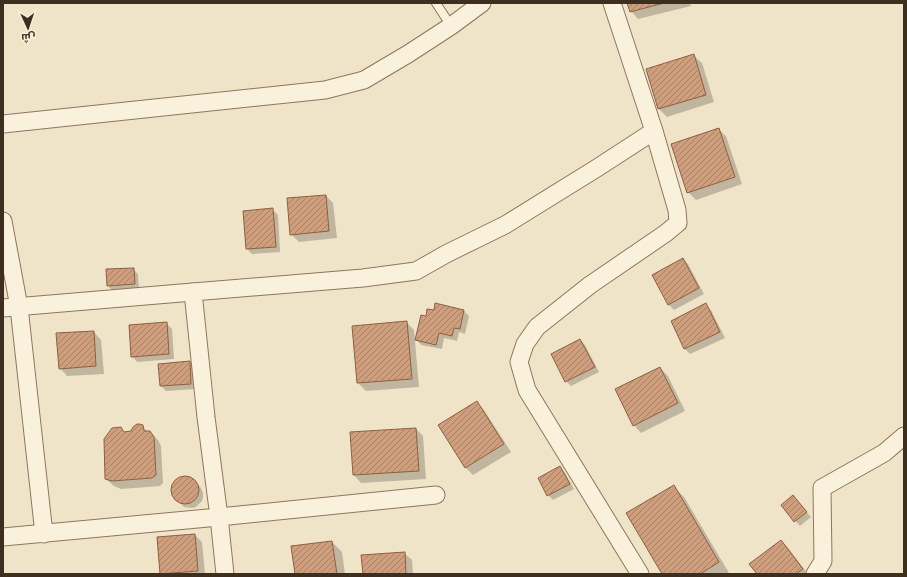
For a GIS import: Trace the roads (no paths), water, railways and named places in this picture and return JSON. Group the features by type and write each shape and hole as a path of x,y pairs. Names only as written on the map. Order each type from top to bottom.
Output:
{"street":[{"path":"3,124 325,90 364,80 451,26 482,3"},
{"path":"612,3 654,131 677,210 678,222 666,233 590,286 537,327 525,344 519,362 527,390 640,574"},
{"path":"11,308 363,278 416,271 446,254 505,225 654,131"},
{"path":"3,220 11,308 44,534"},
{"path":"193,292 206,417 220,517 225,574"},
{"path":"815,574 823,561 822,488 884,453 904,436"},
{"path":"3,537 436,495"}],"lane":[{"path":"436,3 451,26"}]}
